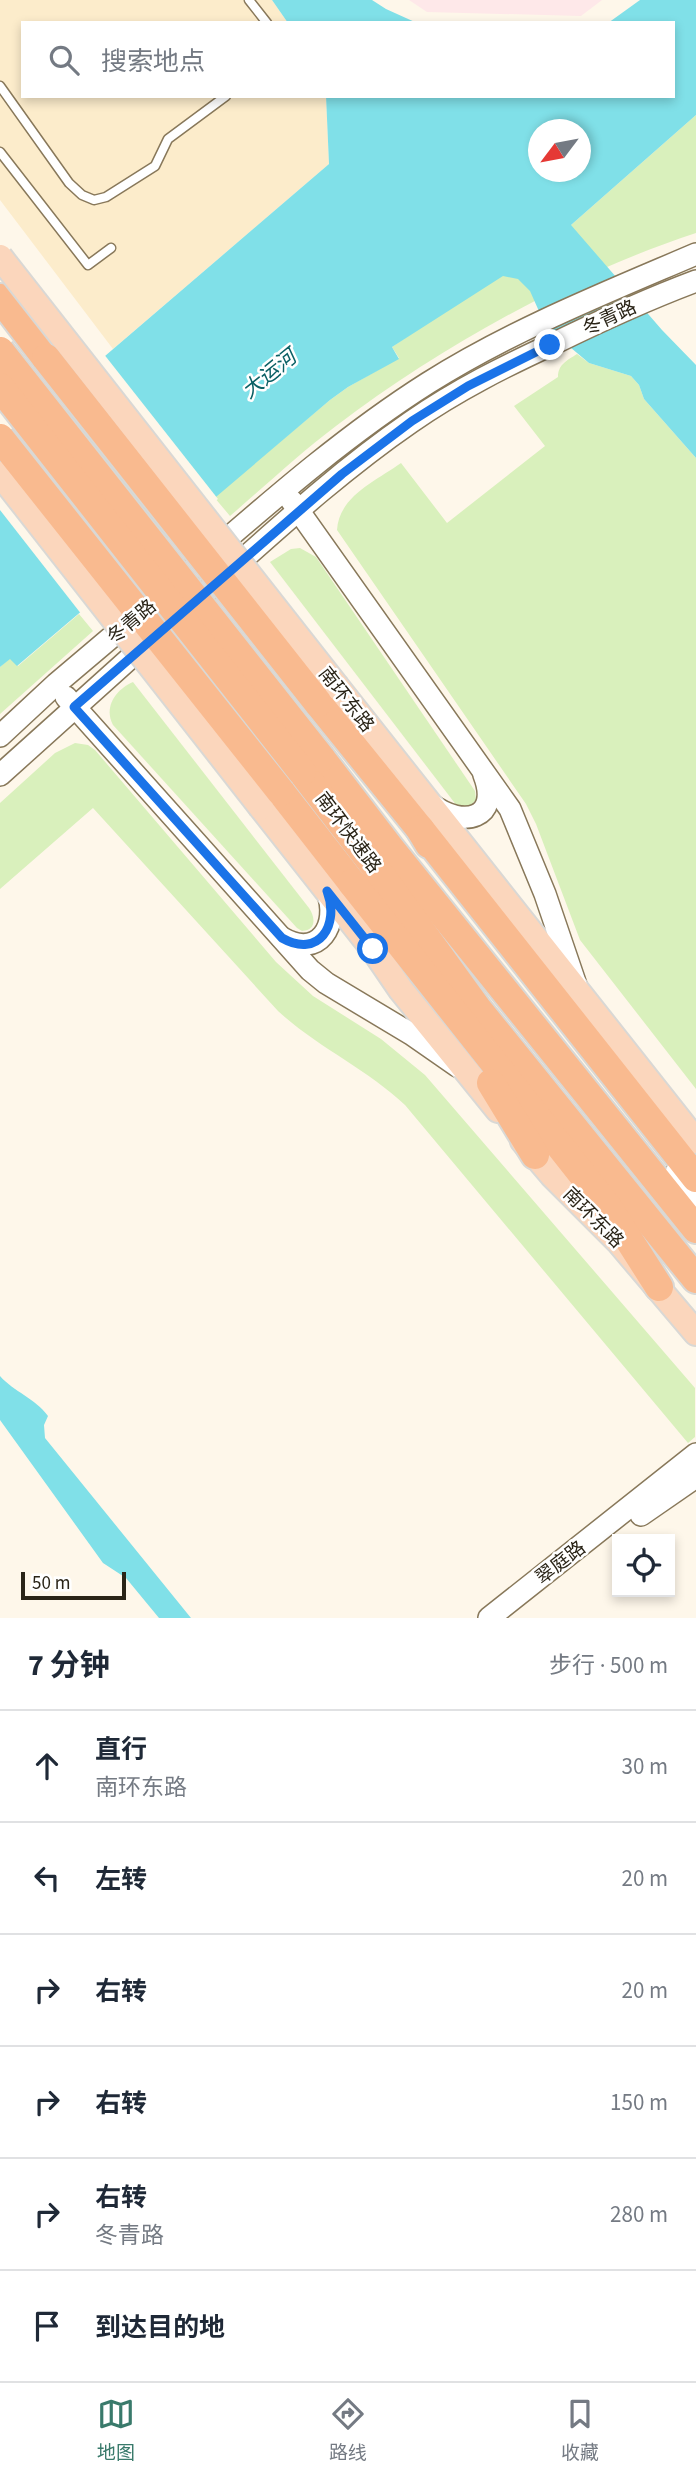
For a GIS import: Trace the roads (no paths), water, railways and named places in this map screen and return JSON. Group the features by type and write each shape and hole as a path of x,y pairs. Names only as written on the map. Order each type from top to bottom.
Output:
{"highway":[{"path":"0,298 328,695 420,829 517,987"},
{"name":"南环快速路","path":"0,351 312,765 375,867 477,1009 696,1279"},
{"name":"南环快速路","path":"0,387 312,765 517,987 603,1097 696,1228"},
{"path":"0,438 340,887 477,1009"},
{"path":"420,829 696,1178"},
{"name":"南环快速路","path":"390,848 696,1228"},
{"path":"421,961 535,1155"},
{"path":"421,961 608,1207 659,1287"},
{"path":"421,961 696,1299"},
{"path":"603,1097 696,1191"}],"main road":[{"name":"冬青路","path":"0,736 56,684 372,421 458,365 537,323 696,254"},
{"name":"南环东路","path":"0,257 328,695 429,802 696,1141"},
{"name":"冬青路","path":"0,775 300,510 412,421 486,376 649,299 696,281"},
{"path":"0,474 271,799"},
{"path":"285,491 510,809 527,848 579,993"},
{"path":"56,684 282,938 326,983 411,1034 467,1073"},
{"path":"429,802 447,815 457,818 480,813 488,802 489,794 480,766"},
{"name":"南环东路","path":"340,887 467,1073 535,1155 618,1241 696,1333"},
{"path":"282,938 296,945 309,944 326,932 340,887"},
{"name":"翠庭路","path":"489,1618 696,1454"},
{"name":"翠庭路","path":"510,1618 651,1507 696,1477"}],"street":[{"path":"667,1163 696,1200"}],"lane":[{"path":"249,0 265,21"},
{"path":"1,88 69,183 82,195 94,200 107,197 155,166 168,139 223,98"},
{"path":"0,152 88,265 111,247"}],"water":[{"path":"272,0 372,0 413,21 287,21"},
{"name":"大运河","path":"640,0 696,0 696,115 571,225 696,365 696,458 644,399 639,385 631,376 589,363 546,327 530,291 518,279 503,276 392,347 399,359 330,400 17,666 10,659 0,667 0,466 83,398 98,362 329,164 326,98 675,98 675,21 611,21"},
{"path":"0,1376 37,1404 48,1416 44,1425 45,1438 191,1618 159,1618 126,1578 103,1563 0,1420"}]}
